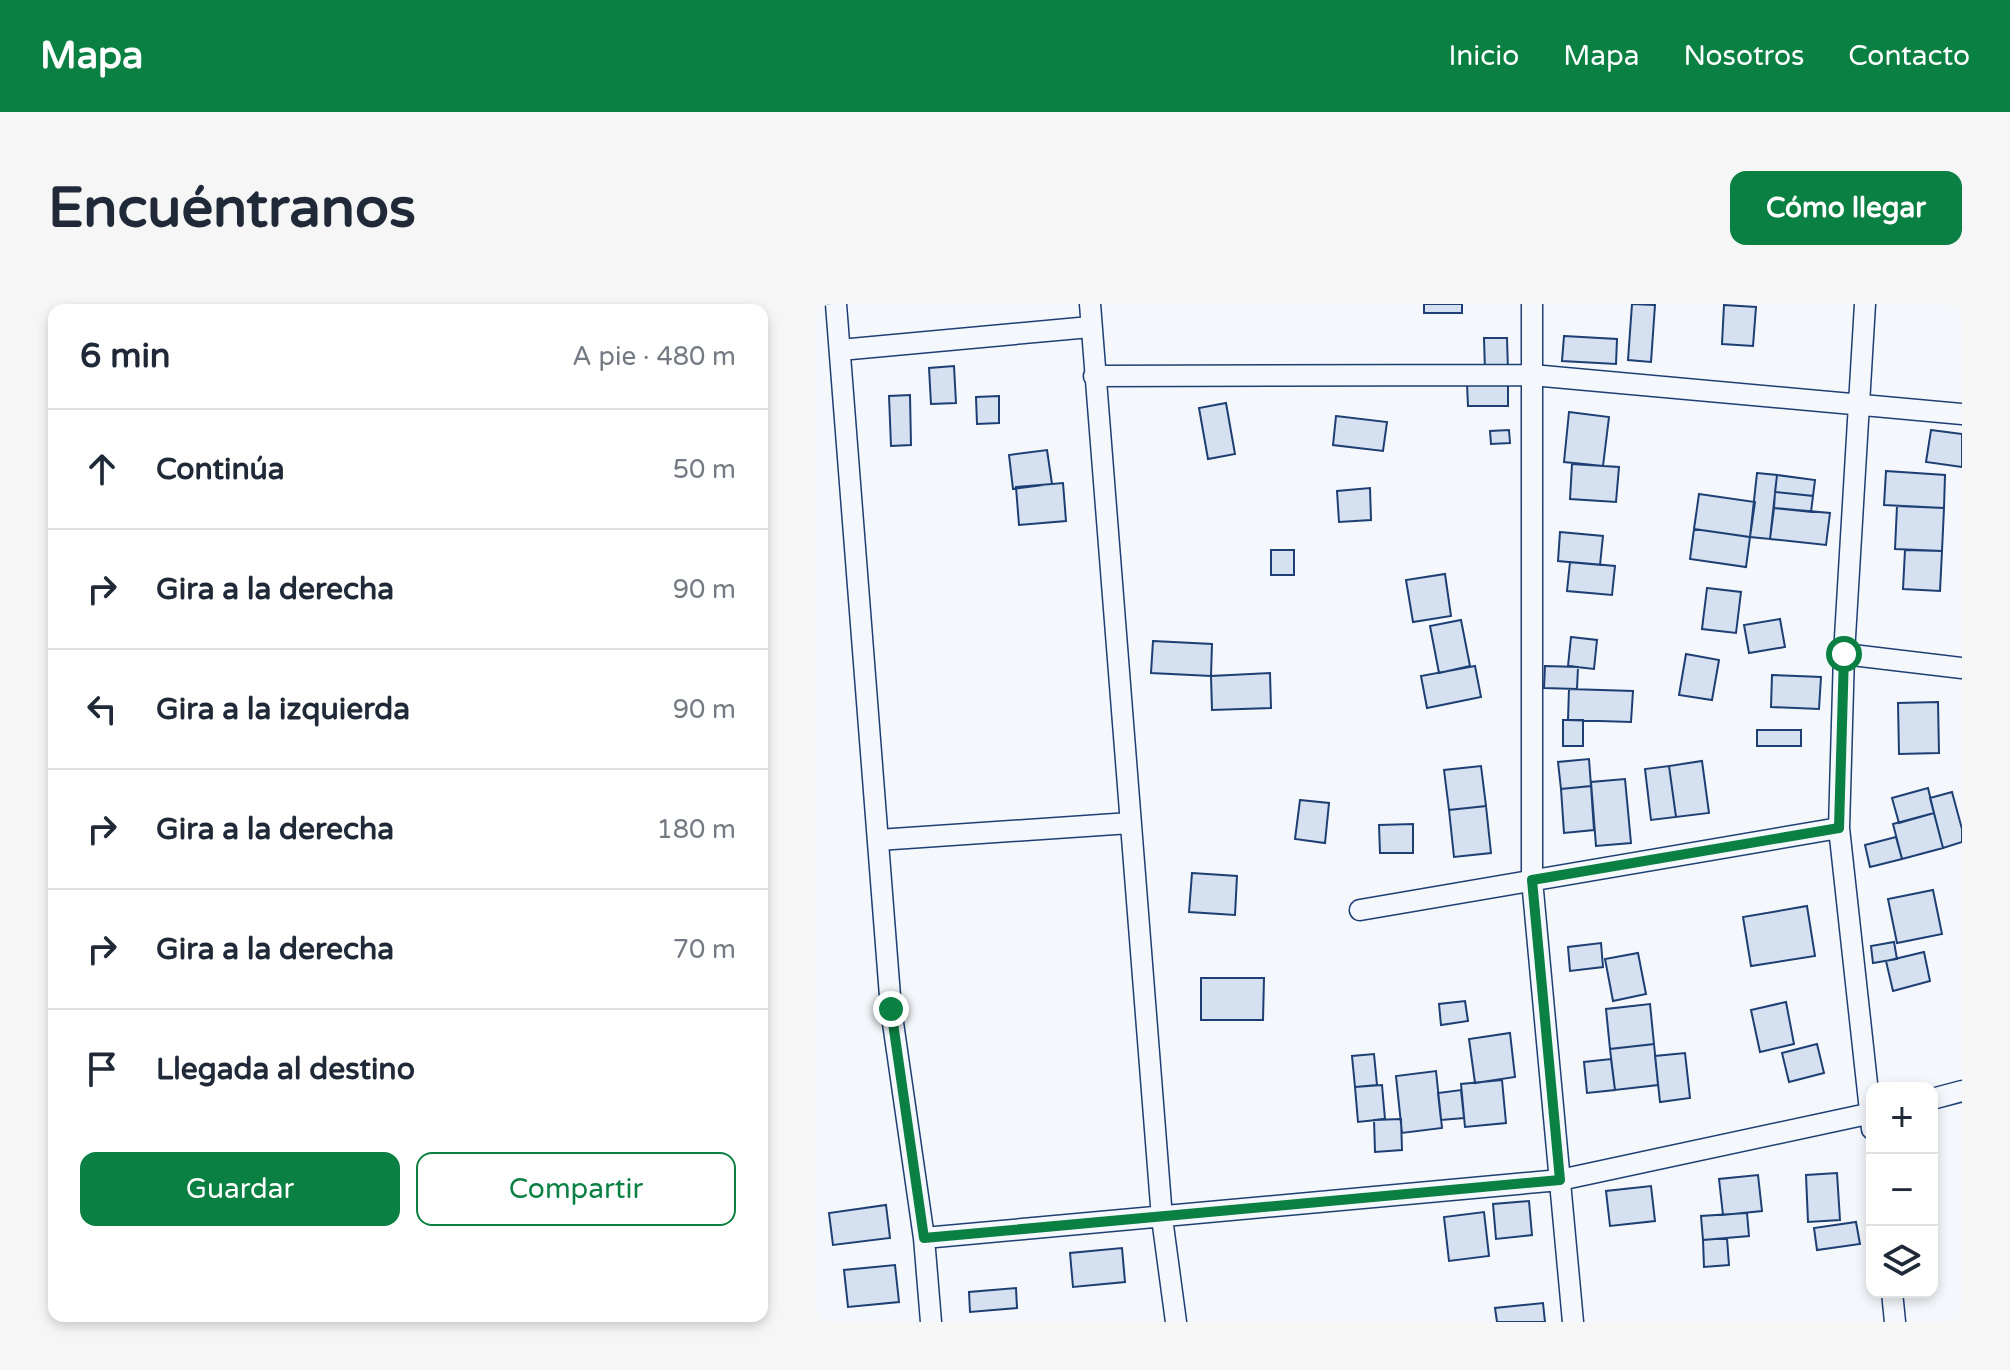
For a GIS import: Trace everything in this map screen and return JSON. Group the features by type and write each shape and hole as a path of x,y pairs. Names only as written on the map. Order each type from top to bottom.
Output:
{"street":[{"path":"836,304 891,1009 924,1238 931,1322"},
{"path":"1090,304 1162,1218 1176,1322"},
{"path":"1532,304 1532,880 1573,1322"},
{"path":"1865,304 1844,654 1839,828 1867,1082"},
{"path":"840,350 1090,327"},
{"path":"1094,376 1532,375 1962,414"},
{"path":"1844,654 1962,668"},
{"path":"878,840 1130,823"},
{"path":"1360,910 1839,828"},
{"path":"1938,1097 1962,1091"},
{"path":"924,1238 1560,1180 1866,1120"},
{"path":"1893,1298 1895,1322"}],"building":[{"path":"1424,304 1462,304 1462,313 1424,313"},
{"path":"1632,304 1655,305 1651,362 1628,360"},
{"path":"1724,305 1756,307 1753,346 1722,344"},
{"path":"1564,336 1617,339 1616,364 1562,361"},
{"path":"1484,338 1507,338 1508,371 1485,371"},
{"path":"954,366 956,403 931,404 929,368"},
{"path":"1467,384 1508,384 1508,406 1468,406"},
{"path":"910,395 911,445 891,446 889,396"},
{"path":"999,396 999,423 977,424 976,397"},
{"path":"1226,403 1235,454 1208,459 1199,408"},
{"path":"1569,412 1609,417 1603,466 1564,462"},
{"path":"1336,416 1387,422 1383,451 1333,445"},
{"path":"1509,430 1510,443 1491,444 1490,431"},
{"path":"1931,430 1962,434 1962,467 1926,462"},
{"path":"1047,450 1052,484 1013,489 1009,455"},
{"path":"1572,464 1619,467 1616,502 1570,499"},
{"path":"1886,471 1945,475 1944,508 1884,505"},
{"path":"1757,473 1777,475 1770,539 1750,537"},
{"path":"1777,475 1815,480 1813,496 1775,492"},
{"path":"1063,483 1066,521 1019,525 1016,487"},
{"path":"1370,488 1371,520 1339,522 1337,491"},
{"path":"1775,492 1813,496 1811,512 1774,508"},
{"path":"1699,494 1755,502 1750,537 1694,529"},
{"path":"1897,506 1944,508 1942,551 1895,549"},
{"path":"1774,508 1830,513 1826,545 1770,539"},
{"path":"1694,529 1750,537 1746,567 1690,559"},
{"path":"1560,532 1603,536 1600,565 1558,561"},
{"path":"1271,550 1294,550 1294,575 1271,575"},
{"path":"1905,550 1942,551 1940,591 1903,589"},
{"path":"1570,562 1615,566 1612,595 1567,591"},
{"path":"1445,574 1451,616 1413,622 1406,580"},
{"path":"1707,588 1741,592 1736,633 1702,629"},
{"path":"1780,619 1785,647 1749,653 1744,625"},
{"path":"1461,620 1470,666 1439,673 1430,626"},
{"path":"1571,637 1597,640 1594,669 1568,666"},
{"path":"1153,641 1212,644 1211,676 1151,673"},
{"path":"1686,654 1719,660 1712,700 1679,695"},
{"path":"1475,666 1481,697 1427,708 1421,676"},
{"path":"1545,666 1578,667 1577,689 1544,688"},
{"path":"1270,673 1271,708 1212,710 1211,676"},
{"path":"1772,675 1821,677 1819,709 1771,707"},
{"path":"1569,689 1633,691 1631,722 1568,720"},
{"path":"1938,702 1939,753 1899,754 1898,703"},
{"path":"1563,720 1583,720 1583,746 1563,746"},
{"path":"1757,730 1801,730 1801,746 1757,746"},
{"path":"1589,759 1591,786 1561,789 1558,762"},
{"path":"1702,761 1709,813 1676,817 1669,766"},
{"path":"1481,766 1486,806 1449,810 1444,770"},
{"path":"1669,766 1676,817 1651,820 1645,769"},
{"path":"1625,779 1631,843 1596,846 1591,782"},
{"path":"1591,786 1594,830 1564,833 1561,789"},
{"path":"1928,788 1934,813 1899,823 1892,798"},
{"path":"1952,792 1962,829 1962,842 1943,848 1930,798"},
{"path":"1300,800 1329,803 1325,843 1295,839"},
{"path":"1486,806 1491,853 1454,857 1449,810"},
{"path":"1934,813 1943,848 1902,859 1893,824"},
{"path":"1413,824 1413,853 1380,853 1379,825"},
{"path":"1896,837 1902,859 1870,867 1865,845"},
{"path":"1192,873 1237,876 1235,915 1189,912"},
{"path":"1933,890 1942,934 1897,943 1888,899"},
{"path":"1807,906 1815,956 1751,966 1743,917"},
{"path":"1894,942 1897,959 1873,963 1871,946"},
{"path":"1601,943 1603,967 1570,971 1568,947"},
{"path":"1924,952 1930,981 1893,991 1886,961"},
{"path":"1638,953 1646,994 1613,1001 1605,959"},
{"path":"1201,978 1264,978 1263,1020 1201,1020"},
{"path":"1465,1001 1468,1021 1441,1025 1439,1004"},
{"path":"1786,1002 1794,1044 1760,1052 1751,1010"},
{"path":"1650,1004 1654,1044 1610,1049 1606,1009"},
{"path":"1510,1033 1515,1077 1475,1083 1469,1039"},
{"path":"1654,1044 1658,1085 1615,1090 1610,1049"},
{"path":"1817,1044 1824,1073 1789,1082 1782,1053"},
{"path":"1685,1053 1690,1098 1660,1102 1655,1056"},
{"path":"1374,1054 1377,1085 1355,1087 1352,1056"},
{"path":"1611,1059 1615,1090 1587,1093 1584,1062"},
{"path":"1436,1071 1442,1128 1402,1133 1396,1076"},
{"path":"1502,1080 1506,1123 1465,1127 1461,1084"},
{"path":"1382,1085 1385,1119 1358,1122 1355,1087"},
{"path":"1461,1090 1464,1118 1441,1120 1438,1093"},
{"path":"1401,1119 1402,1150 1375,1152 1374,1120"},
{"path":"1837,1173 1840,1220 1808,1222 1806,1175"},
{"path":"1758,1175 1762,1211 1723,1215 1719,1179"},
{"path":"1651,1186 1655,1221 1610,1226 1606,1191"},
{"path":"1529,1201 1532,1235 1496,1239 1493,1204"},
{"path":"886,1205 890,1238 833,1245 829,1213"},
{"path":"1484,1212 1489,1256 1449,1261 1444,1217"},
{"path":"1747,1213 1749,1236 1703,1240 1701,1216"},
{"path":"1856,1222 1860,1244 1817,1250 1814,1228"},
{"path":"1727,1238 1729,1265 1704,1267 1703,1240"},
{"path":"1122,1248 1125,1282 1073,1287 1070,1253"},
{"path":"895,1265 899,1302 848,1307 844,1270"},
{"path":"1016,1288 1017,1308 970,1312 969,1292"},
{"path":"1543,1303 1545,1322 1497,1322 1495,1308"}],"route":[{"path":"891,1009 924,1238 1560,1180 1532,880 1839,828 1844,654"}]}
